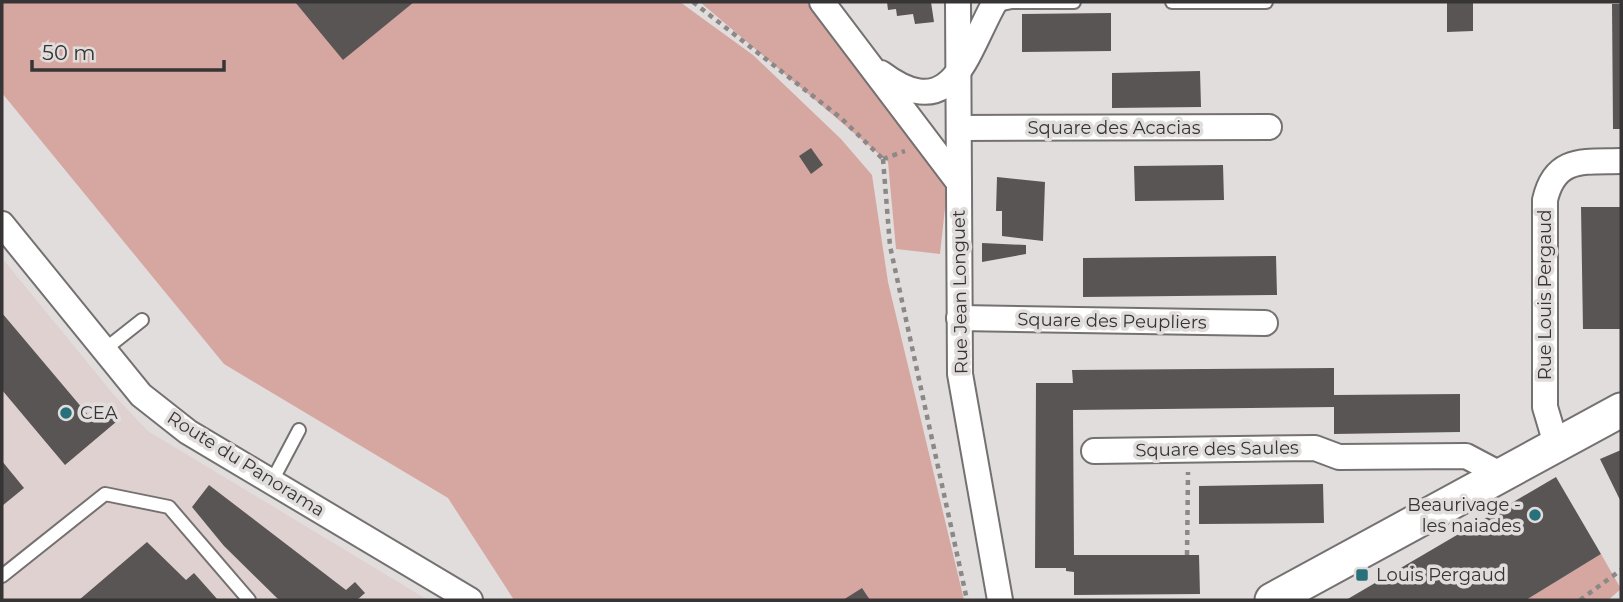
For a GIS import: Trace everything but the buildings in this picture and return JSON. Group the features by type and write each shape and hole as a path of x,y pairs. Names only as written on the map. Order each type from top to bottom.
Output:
{"street":[{"path":"822,2 959,183"},
{"path":"867,63 900,87 923,93 942,89 959,74 994,4 958,5"},
{"name":"Rue Jean Longuet","path":"958,5 960,374 1000,600"},
{"name":"Square des Acacias","path":"898,103 959,118 1269,127"},
{"name":"Rue Louis Pergaud","path":"1556,444 1545,407 1545,200 1553,177 1562,168 1582,162 1621,161"},
{"name":"Route du Panorama","path":"2,224 141,396 188,432 470,600"},
{"name":"Square des Peupliers","path":"959,318 1265,323"},
{"path":"1272,600 1621,410"},
{"name":"Square des Saules","path":"1094,451 1315,449 1339,457 1465,456 1502,475"}],"lane":[{"path":"994,4 1074,2"},
{"path":"1172,2 1266,2"},
{"path":"104,350 142,320"},
{"path":"272,481 299,430"},
{"path":"2,576 105,494 169,508 250,600"}],"path":[{"path":"693,2 841,118 883,159 890,246 967,600"},
{"path":"883,159 917,146"},
{"path":"1187,555 1188,450"},
{"path":"1580,600 1621,570"}],"shaded area":[{"path":"2,2 680,2 753,55 841,139 872,175 888,282 964,600 514,600 448,498 224,364 2,93"},
{"path":"700,2 828,2 948,181 940,254 896,249 888,162"},
{"name":"CEA","path":"2,258 114,395 148,431 428,600 2,600"},
{"path":"1601,554 1621,589 1608,600 1526,600"}],"place":[{"name":"CEA","path":"66,413"},
{"name":"Beaurivage - les naiades","path":"1535,515"},
{"name":"Louis Pergaud","path":"1362,575"}]}
